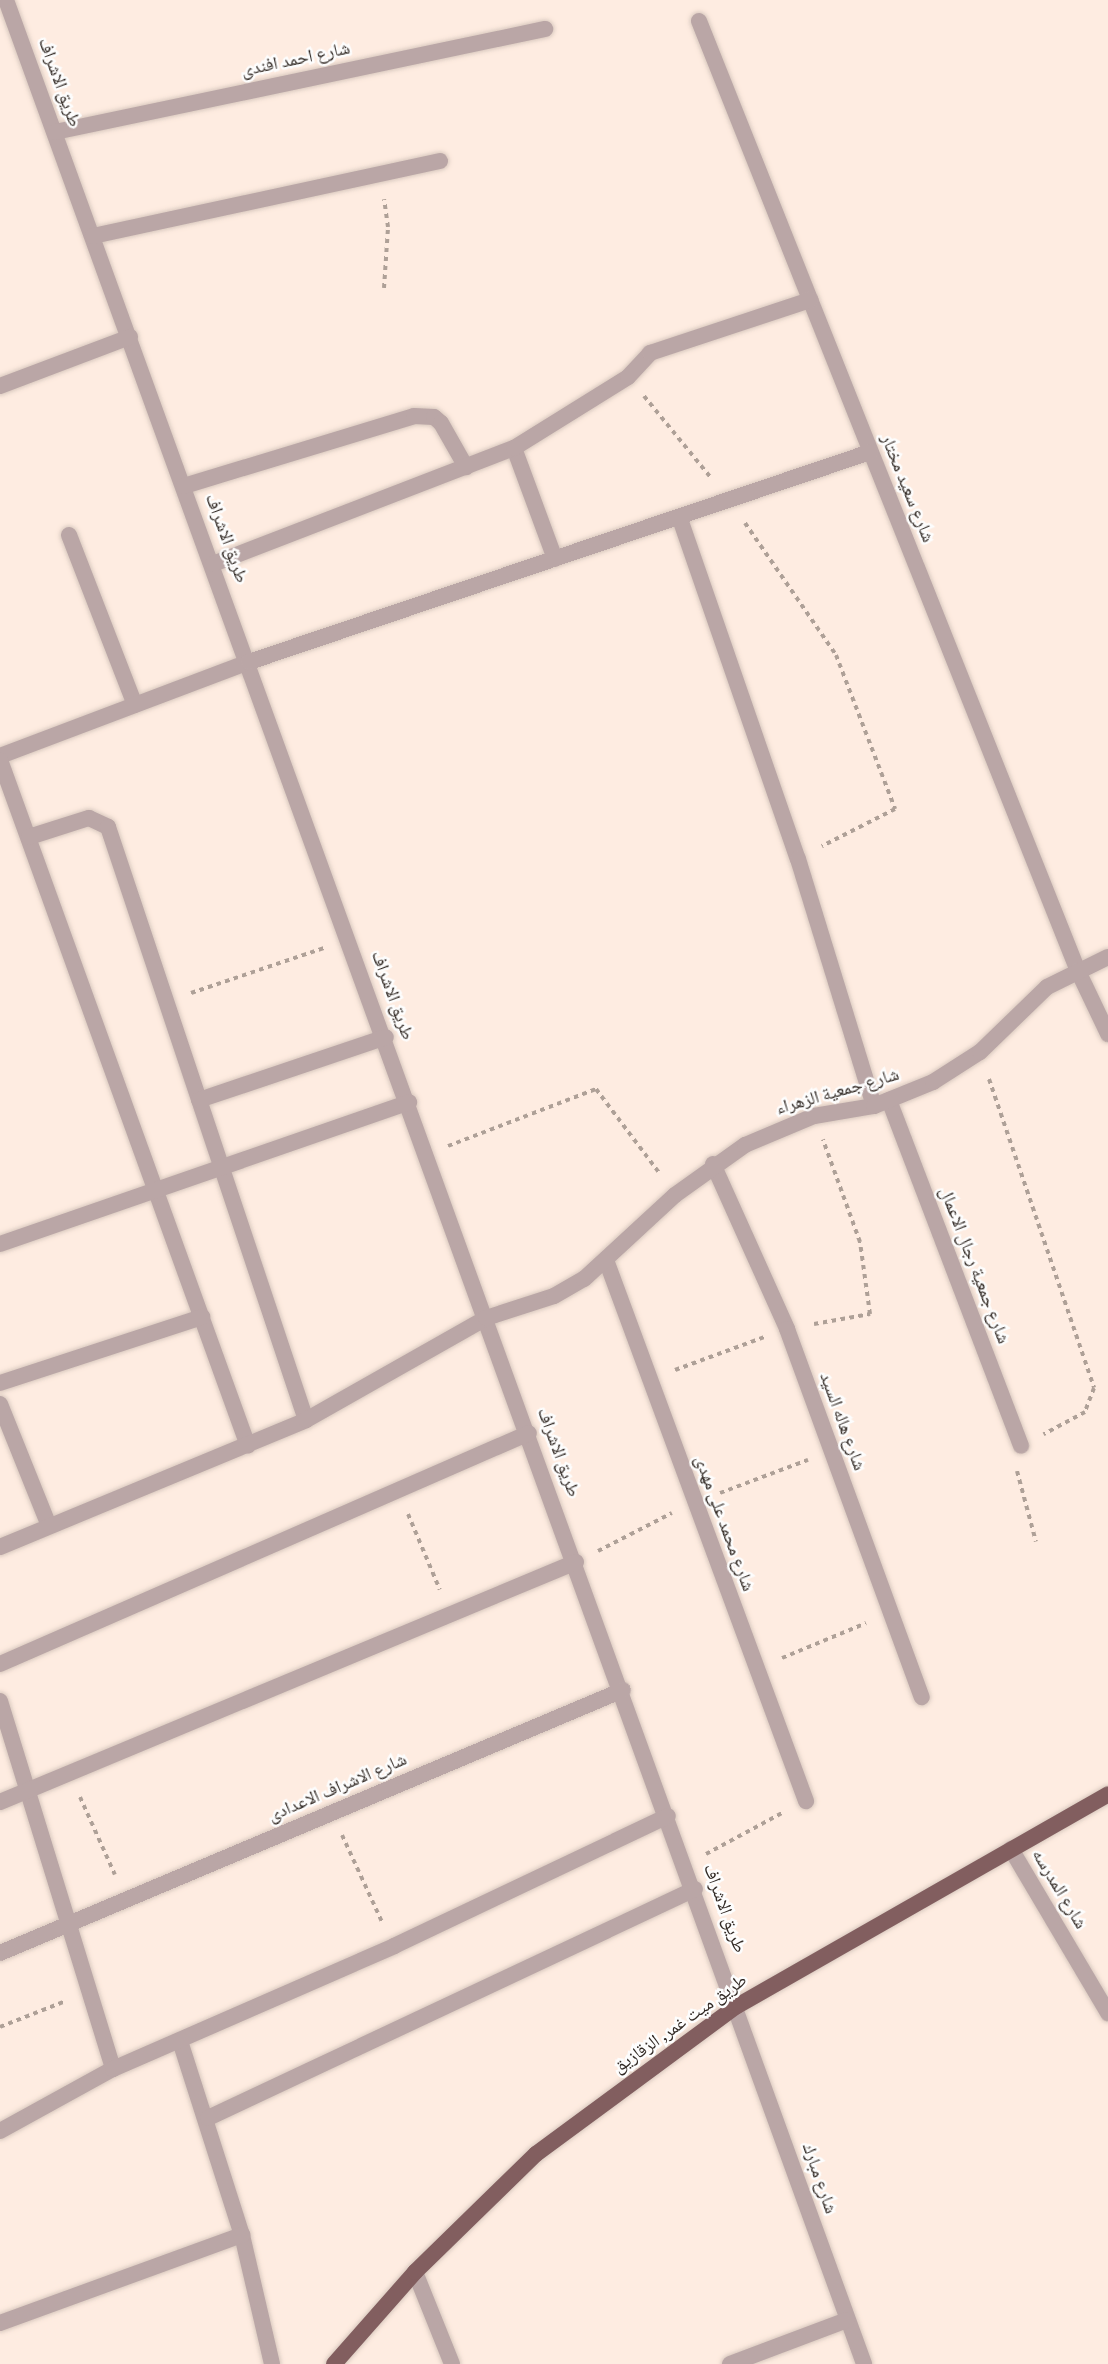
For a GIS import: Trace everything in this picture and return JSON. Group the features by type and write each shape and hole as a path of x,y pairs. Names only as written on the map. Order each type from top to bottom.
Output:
{"highway":[{"name":"طريق ميت غمر, الزقازيق","path":"334,2364 414,2272 536,2154 737,2006 1108,1794"}],"street":[{"name":"طريق الاشراف","path":"6,0 386,1037 737,2006"},
{"name":"شارع سعيد مختار","path":"699,21 1078,971 1108,1034"},
{"name":"شارع احمد افندى","path":"55,132 545,29"},
{"path":"93,236 441,161"},
{"path":"213,564 513,448 628,377 651,353 810,300"},
{"path":"0,386 130,337"},
{"path":"184,486 414,416 434,417 441,423 466,466"},
{"path":"513,448 555,559"},
{"path":"0,756 249,662 680,519 870,452"},
{"name":"شارع جمعية رجال الاعمال","path":"680,519 881,1103 1021,1446"},
{"path":"69,535 135,705"},
{"path":"0,760 159,1190 248,1446"},
{"path":"29,837 89,818 108,827 306,1420"},
{"name":"شارع جمعية الزهراء","path":"0,1547 306,1420 486,1318 554,1296 606,1260 675,1195 713,1164 745,1144 814,1116 881,1103 933,1082 980,1052 1047,987 1108,957"},
{"path":"199,1100 386,1037"},
{"path":"0,1244 409,1102"},
{"name":"شارع هاله السيد","path":"713,1164 786,1329 922,1697"},
{"name":"شارع محمد على مهدى","path":"606,1260 806,1801"},
{"path":"0,1383 202,1317"},
{"path":"0,1404 49,1526"},
{"path":"0,1664 398,1488 529,1433"},
{"path":"0,1802 27,1788 576,1562"},
{"name":"شارع الاشراف الاعدادى","path":"0,1953 622,1690"},
{"path":"0,1701 113,2069"},
{"path":"0,2131 113,2069 394,1946 668,1816"},
{"name":"شارع المدرسه","path":"1011,1849 1108,2013"},
{"path":"208,2118 695,1889"},
{"name":"شارع مبارك","path":"737,2006 864,2364"},
{"path":"180,2041 208,2118 242,2235 272,2364"},
{"path":"0,2323 242,2235"},
{"path":"414,2272 452,2364"},
{"path":"730,2364 847,2320"}],"path":[{"path":"381,174 388,227 384,288"},
{"path":"628,377 730,502 836,655 895,809 798,859"},
{"path":"166,1001 350,939"},
{"path":"980,1052 1094,1388 1085,1412 1011,1450 1036,1542"},
{"path":"428,1154 596,1089 675,1195"},
{"path":"649,1380 786,1329 870,1314 860,1242 814,1116"},
{"path":"576,1562 694,1502 832,1452"},
{"path":"398,1488 450,1614"},
{"path":"756,1669 891,1613"},
{"path":"69,1771 127,1900"},
{"path":"686,1865 806,1801"},
{"path":"332,1813 394,1946"},
{"path":"0,2027 90,1992"}]}
